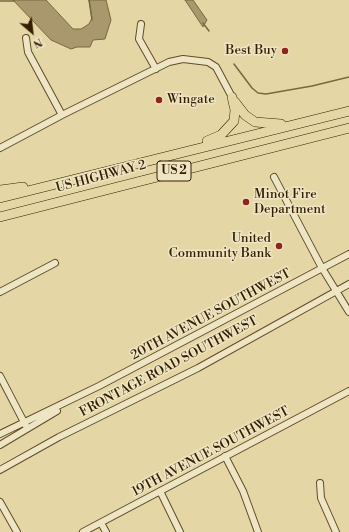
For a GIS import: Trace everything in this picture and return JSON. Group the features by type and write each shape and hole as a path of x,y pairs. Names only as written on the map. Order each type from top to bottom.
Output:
{"highway":[{"path":"232,98 244,115 255,122 273,125 297,124"},
{"path":"173,154 211,140 227,131 234,121 235,110 232,98"},
{"name":"US HIGHWAY 2","path":"0,198 349,111"},
{"name":"US HIGHWAY 2","path":"2,217 349,128"},
{"path":"0,190 69,180"}],"street":[{"path":"141,24 139,39 156,69"},
{"path":"26,38 28,52 62,115"},
{"path":"0,148 62,115 170,62 183,59 208,62 216,67 232,98"},
{"path":"274,177 322,268 337,290 349,312"},
{"name":"20TH AVENUE SOUTHWEST","path":"0,434 82,395 349,254"},
{"path":"0,292 55,263"},
{"name":"FRONTAGE ROAD SOUTHWEST","path":"0,470 59,437 198,368 349,284"},
{"path":"0,376 28,429"},
{"name":"19TH AVENUE SOUTHWEST","path":"83,532 348,393"},
{"name":"20TH AVENUE SOUTHWEST","path":"0,444 28,429 82,395"},
{"path":"226,456 243,491 258,532"},
{"path":"320,483 322,498 336,532"},
{"path":"160,491 180,532"},
{"path":"0,502 17,532"},
{"path":"101,523 106,532"}],"shaded area":[{"path":"13,0 46,0 73,29 81,29 89,24 92,18 89,0 106,0 111,20 105,39 93,40 90,47 77,47 71,49 51,40"},
{"path":"185,0 193,0 207,20 203,27"}],"waterway":[{"path":"89,0 92,20"},
{"path":"0,1 14,1"},
{"path":"203,23 209,31"},
{"path":"234,64 252,88 258,93 266,94 312,86 349,77"}],"place":[{"name":"Best Buy","path":"285,51"},
{"name":"Wingate","path":"159,100"},
{"name":"Minot Fire Department","path":"246,202"},
{"name":"United Community Bank","path":"279,246"}]}
